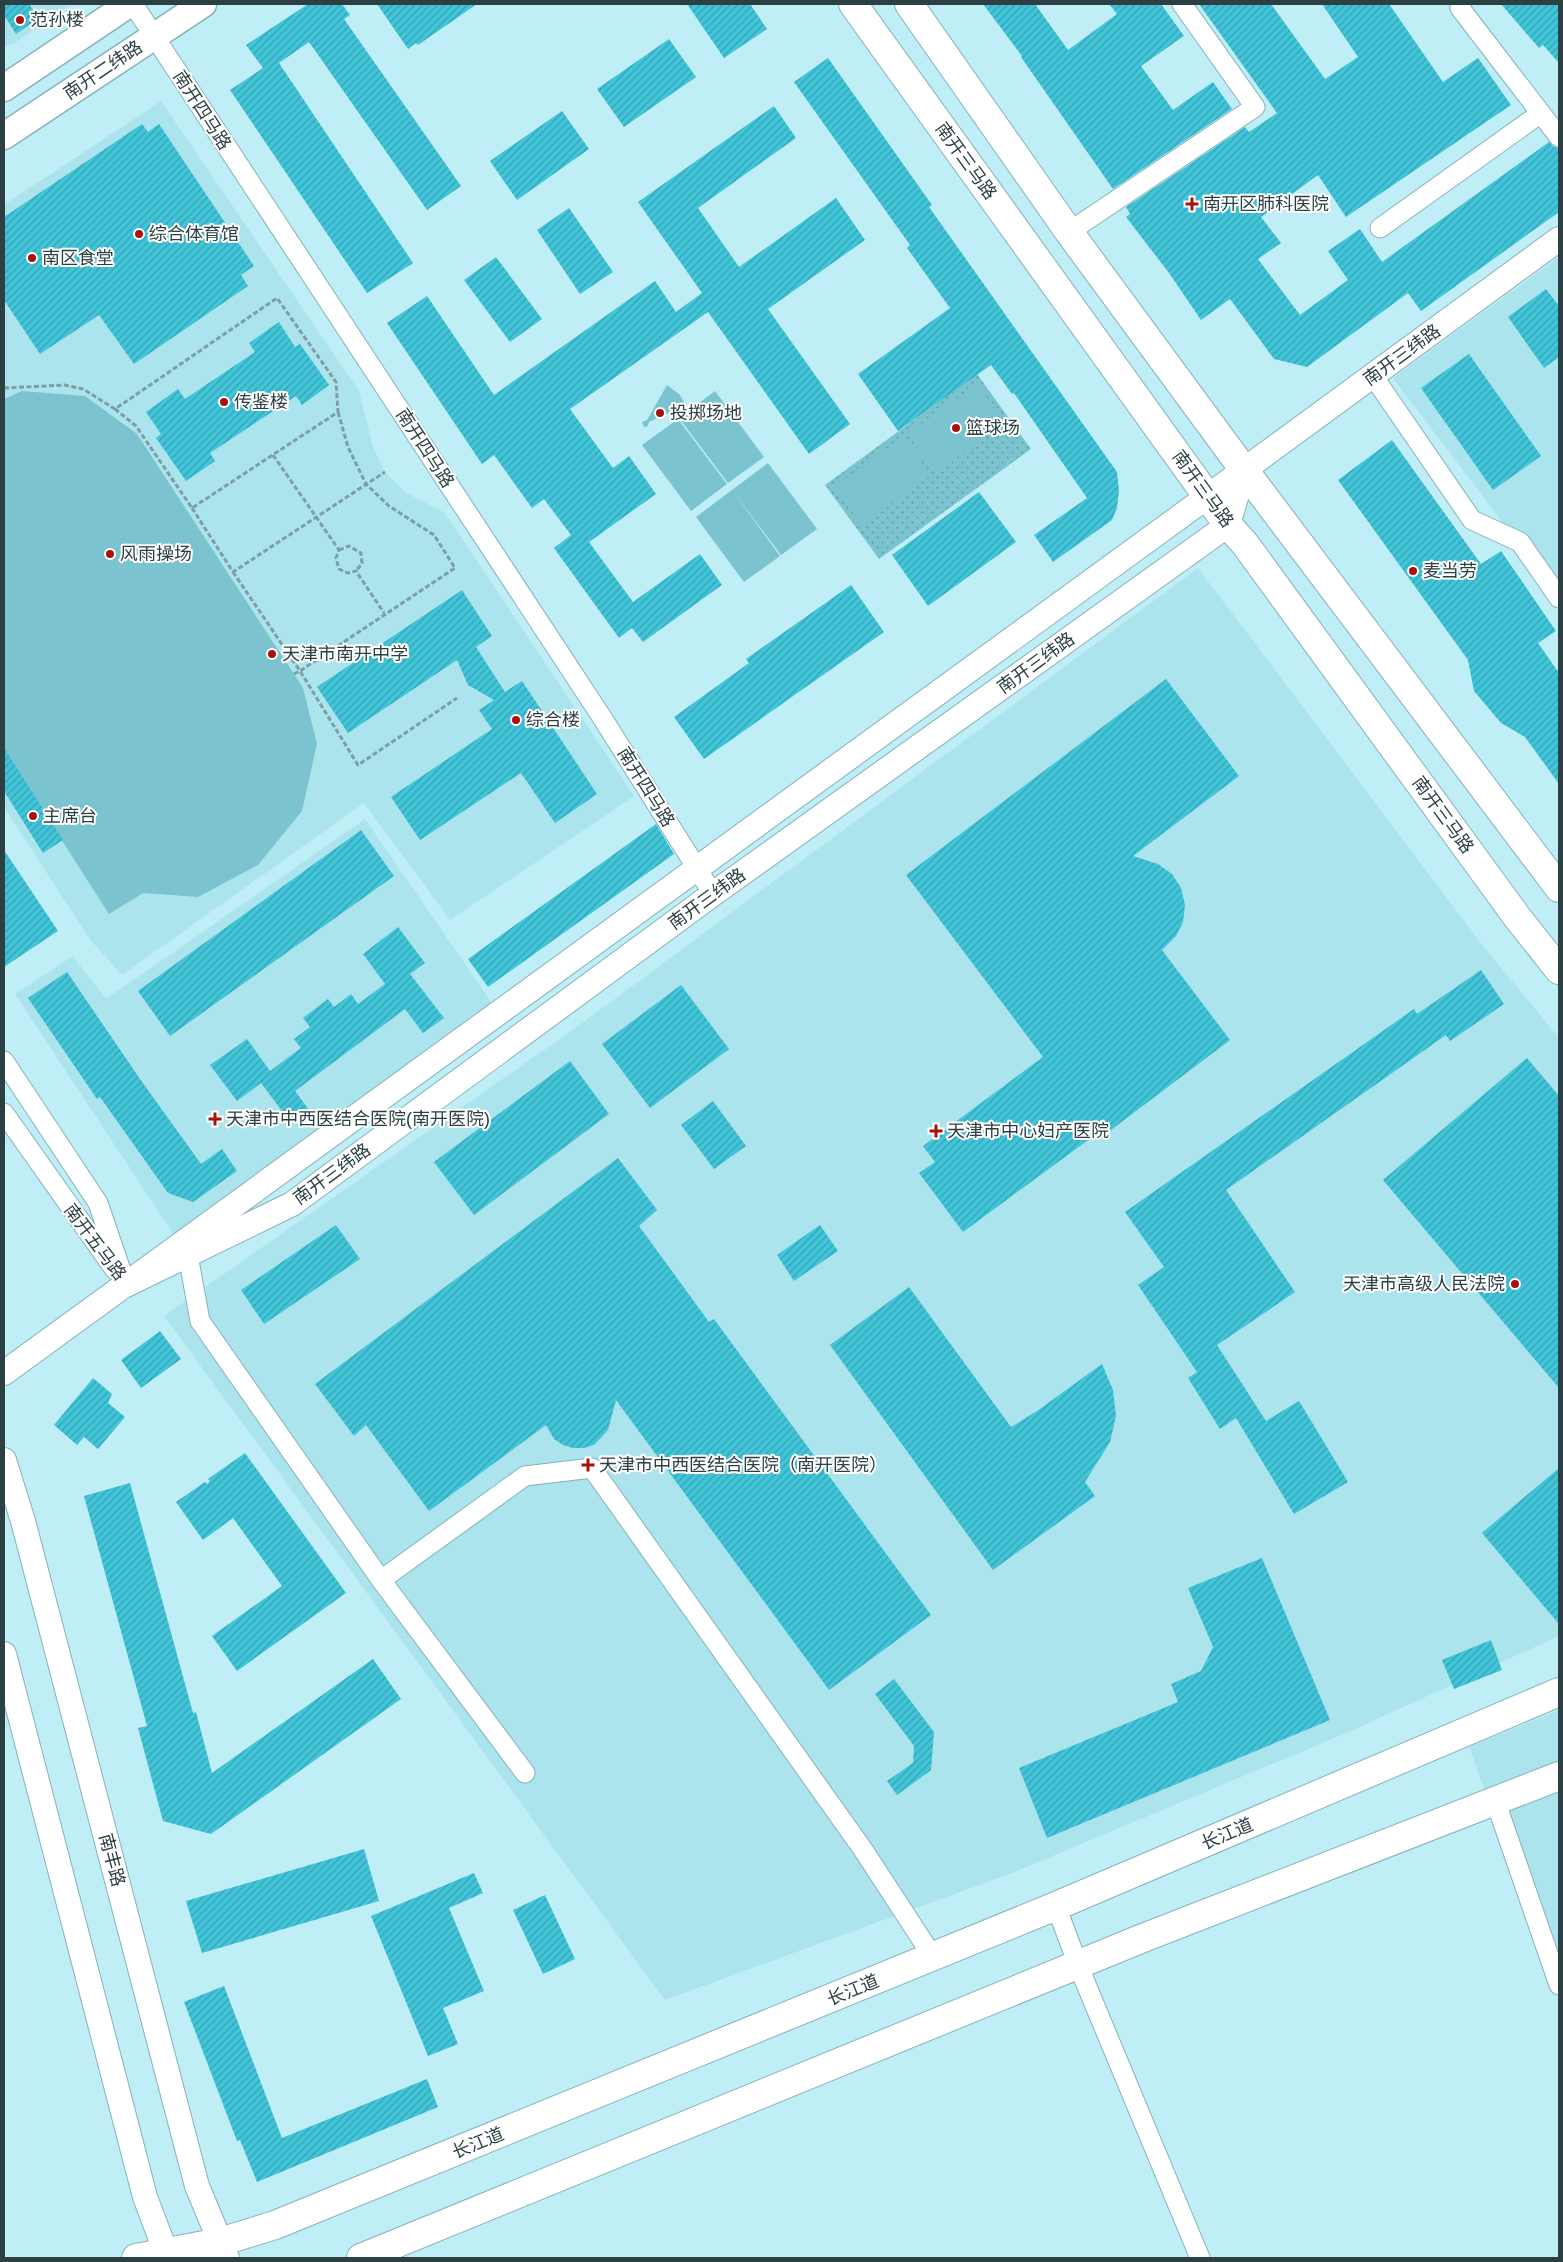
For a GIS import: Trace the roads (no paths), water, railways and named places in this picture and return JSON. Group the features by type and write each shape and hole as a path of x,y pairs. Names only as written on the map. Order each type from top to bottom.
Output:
{"main road":[{"path":"4,88 129,4"},
{"name":"南开二纬路","path":"4,136 203,4"},
{"name":"南开三马路","path":"853,4 1228,525 1251,552 1517,917 1559,970"},
{"path":"909,4 1069,232 1244,470 1558,885"},
{"name":"长江道","path":"136,2258 223,2250 284,2221 934,1957 1559,1692"},
{"path":"361,2258 1078,1965 1559,1776"}],"street":[{"name":"南开四马路","path":"133,4 603,720 713,894"},
{"path":"1069,232 1255,107 1182,4"},
{"path":"1460,4 1460,8 1559,137"},
{"path":"1380,228 1541,113"},
{"name":"南开三纬路","path":"4,1373 696,867 1209,497 1559,239"},
{"path":"1373,376 1472,520 1520,542 1559,598"},
{"path":"1228,525 1244,470"},
{"name":"南开三纬路","path":"126,1285 292,1204 713,894 1228,525"},
{"name":"南开五马路","path":"4,1061 98,1203 126,1285"},
{"name":"南开五马路","path":"4,1113 126,1285"},
{"path":"188,1255 200,1321 381,1580 525,1773"},
{"name":"南丰路","path":"4,1460 26,1530 197,2186 223,2250"},
{"path":"381,1580 525,1476 592,1468 864,1851 934,1957"},
{"path":"4,1654 145,2197 166,2255"},
{"path":"1495,1800 1559,1985"},
{"path":"1056,1906 1078,1965 1200,2258"}],"place":[{"name":"范孙楼","path":"20,20"},
{"name":"南开区肺科医院","path":"1192,204"},
{"name":"综合体育馆","path":"139,234"},
{"name":"南区食堂","path":"32,258"},
{"name":"传鉴楼","path":"224,402"},
{"name":"投掷场地","path":"660,413"},
{"name":"篮球场","path":"956,428"},
{"name":"风雨操场","path":"110,554"},
{"name":"麦当劳","path":"1413,571"},
{"name":"天津市南开中学","path":"272,654"},
{"name":"综合楼","path":"516,720"},
{"name":"主席台","path":"33,816"},
{"name":"天津市中西医结合医院(南开医院)","path":"215,1119"},
{"name":"天津市中心妇产医院","path":"936,1131"},
{"name":"天津市高级人民法院","path":"1515,1284"},
{"name":"天津市中西医结合医院（南开医院）","path":"588,1465"}]}
